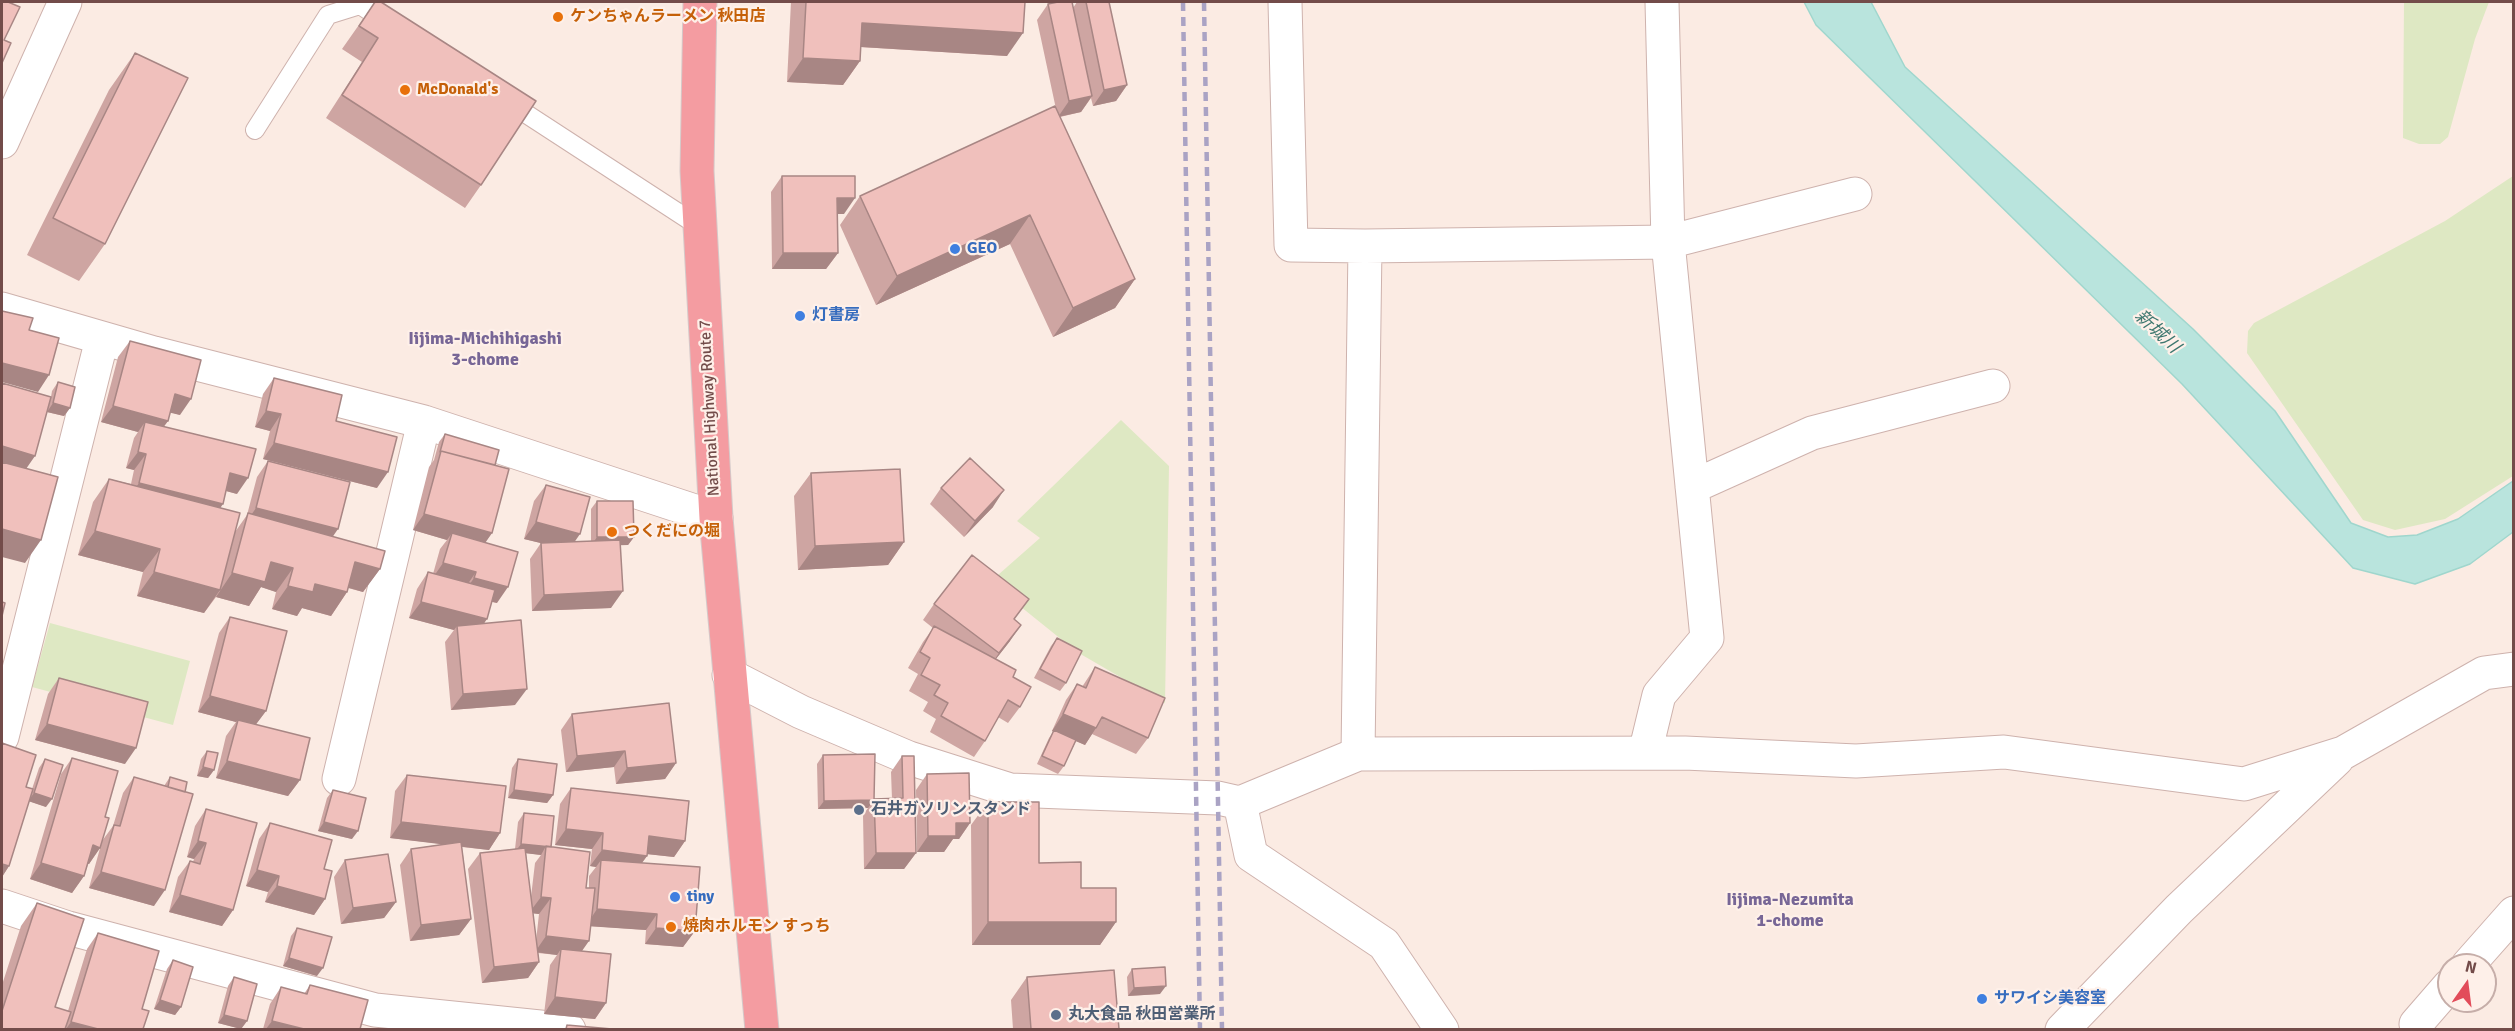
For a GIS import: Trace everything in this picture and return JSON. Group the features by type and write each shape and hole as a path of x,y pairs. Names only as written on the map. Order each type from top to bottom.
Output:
{"highway":[{"name":"National Highway Route 7","path":"700,2 697,171 716,518 762,1029"}],"street":[{"path":"2,142 65,2"},
{"path":"1286,2 1291,245 1668,242 1855,194"},
{"path":"1645,753 1659,695 1707,638 1668,242 1662,2"},
{"path":"1358,754 1365,246"},
{"path":"2,309 102,339 424,422 716,518"},
{"path":"2,737 102,339"},
{"path":"1692,487 1812,433 1993,386"},
{"path":"339,779 424,422"},
{"path":"729,675 801,712 909,758 1010,790 1218,798 1240,803 1358,754 1645,753 1856,761 2004,752 2244,784 2343,753 2484,673 2514,669"},
{"path":"2062,1029 2180,909 2343,753"},
{"path":"1240,803 1251,855 1384,944 1442,1029"},
{"path":"2,906 68,928 375,1010 569,1029"},
{"path":"2479,953 2514,913"},
{"path":"2416,1024 2437,1000"}],"lane":[{"path":"255,130 328,15 360,5 400,31"},
{"path":"490,90 700,227"}],"green space":[{"path":"2404,2 2489,2 2475,39 2448,137 2440,144 2419,144 2403,138"},
{"path":"2513,176 2513,476 2445,519 2395,530 2363,520 2247,353 2248,331 2254,323 2445,221"},
{"path":"1121,420 1169,466 1165,703 1077,652 990,582 1040,538 1017,521"},
{"path":"50,623 190,661 173,725 32,687"}],"water":[{"name":"新城川","path":"1804,2 1871,2 1905,67 2193,329 2275,411 2351,523 2388,537 2417,535 2458,519 2513,481 2513,532 2470,564 2415,584 2353,568 2182,384 1816,25"}],"building":[{"path":"2,2 20,7 4,40 11,43 2,63"},
{"name":"McDonald's","path":"375,2 381,2 536,101 481,185 342,95 378,38 359,26"},
{"path":"806,2 1025,2 1023,33 862,23 860,61 803,58"},
{"path":"1072,2 1092,96 1069,101 1048,4"},
{"path":"1086,2 1109,2 1127,85 1104,90"},
{"path":"135,53 188,78 105,244 53,218"},
{"path":"1055,106 1135,279 1073,308 1030,215 897,276 860,196"},
{"path":"782,176 855,176 855,198 837,198 838,253 783,253"},
{"path":"2,311 33,318 29,330 59,338 49,375 2,363"},
{"path":"130,341 201,360 191,399 175,394 168,421 113,406"},
{"path":"274,378 342,395 336,421 397,437 388,472 274,443 281,414 266,411"},
{"path":"58,382 75,387 70,408 53,403"},
{"path":"2,383 51,397 35,456 2,446"},
{"path":"145,422 256,449 248,478 230,473 223,504 139,483 146,454 138,452"},
{"path":"445,434 499,450 495,465 440,452"},
{"path":"441,451 509,469 492,533 424,514"},
{"path":"970,458 1004,490 975,521 941,488"},
{"path":"268,461 350,482 338,529 256,508"},
{"path":"2,462 58,477 41,540 2,529"},
{"path":"900,469 904,542 815,546 811,473"},
{"path":"109,479 240,513 220,590 154,572 160,549 95,531"},
{"path":"546,485 590,497 580,534 536,522"},
{"path":"597,501 633,501 634,537 597,537"},
{"path":"248,513 385,551 380,569 355,562 347,592 315,584 313,592 288,586 293,568 271,562 265,582 232,573"},
{"path":"452,533 518,552 508,587 474,578 476,572 443,563"},
{"path":"620,540 623,591 544,595 541,543"},
{"path":"972,555 1029,599 1014,619 1021,625 999,653 934,604"},
{"path":"428,572 495,590 487,619 421,602"},
{"path":"230,617 287,631 266,711 210,696"},
{"path":"521,620 527,689 463,694 457,626"},
{"path":"934,626 1016,670 1013,677 1031,687 1020,707 1008,700 985,741 941,716 948,703 934,695 940,685 921,675 930,658 920,652"},
{"path":"1057,638 1082,651 1066,683 1040,669"},
{"path":"1095,667 1165,698 1148,738 1102,717 1096,728 1063,714 1077,684 1086,688"},
{"path":"59,678 148,702 136,748 47,724"},
{"path":"669,703 676,763 627,768 625,751 577,756 572,714"},
{"path":"238,720 310,738 300,780 227,761"},
{"path":"1054,730 1076,740 1064,766 1042,756"},
{"path":"2,743 36,755 26,787 33,789 9,866 2,864"},
{"path":"207,751 218,753 214,770 203,767"},
{"path":"875,754 874,800 824,801 823,755"},
{"path":"902,756 914,756 916,853 876,853 874,799 903,798"},
{"path":"72,758 118,771 105,817 109,818 100,848 93,845 84,876 41,863"},
{"path":"45,759 63,765 52,799 34,793"},
{"path":"518,759 557,764 553,795 514,790"},
{"path":"969,773 970,823 956,823 956,836 928,836 927,774"},
{"path":"407,775 506,786 500,833 401,822"},
{"path":"134,777 193,794 165,890 101,872 114,825 120,826"},
{"path":"170,777 187,782 185,792 168,787"},
{"path":"571,788 689,801 685,841 649,836 647,856 602,850 603,833 566,829"},
{"path":"333,790 366,798 358,831 324,822"},
{"path":"988,802 1039,802 1039,863 1081,862 1081,888 1116,888 1116,922 988,922"},
{"path":"206,809 257,823 233,910 180,895 190,861 200,864 206,843 198,841"},
{"path":"524,813 554,816 551,847 521,844"},
{"path":"270,823 332,840 324,869 332,871 325,899 277,886 279,876 257,870"},
{"path":"461,842 471,919 421,925 411,849"},
{"path":"546,846 590,852 586,888 595,888 589,941 546,936 551,898 541,897"},
{"path":"525,848 539,962 494,967 480,853"},
{"path":"388,854 396,902 353,908 345,860"},
{"path":"601,860 700,867 695,931 656,928 657,914 597,909"},
{"path":"37,903 84,919 55,1007 71,1012 65,1029 2,1029 2,1011"},
{"path":"297,928 332,937 323,968 289,958"},
{"path":"98,933 159,951 142,1009 149,1011 143,1029 98,1029 71,1022"},
{"path":"561,949 611,954 606,1003 555,997"},
{"path":"173,960 193,967 181,1007 160,1000"},
{"path":"1165,967 1166,986 1134,988 1132,969"},
{"path":"1114,970 1119,1029 1031,1029 1027,977"},
{"path":"234,977 257,984 247,1021 224,1015"},
{"path":"310,985 368,1000 360,1029 304,1029 272,1021 281,987 307,994"},
{"path":"567,1025 612,1029 566,1029"}],"railway":[{"path":"1183,2 1200,1030"},
{"path":"1204,2 1222,1030"}],"place":[{"name":"ケンちゃんラーメン 秋田店","path":"558,17"},
{"name":"McDonald's","path":"405,90"},
{"name":"GEO","path":"955,249"},
{"name":"灯書房","path":"800,316"},
{"name":"つくだにの堀","path":"612,532"},
{"name":"石井ガソリンスタンド","path":"859,810"},
{"name":"tiny","path":"675,897"},
{"name":"焼肉ホルモン すっち","path":"671,927"},
{"name":"サワイシ美容室","path":"1982,999"},
{"name":"丸大食品 秋田営業所","path":"1056,1015"}],"district":[{"name":"Iijima-Michihigashi 3-chome","path":"485,349"},
{"name":"Iijima-Nezumita 1-chome","path":"1790,910"}]}
